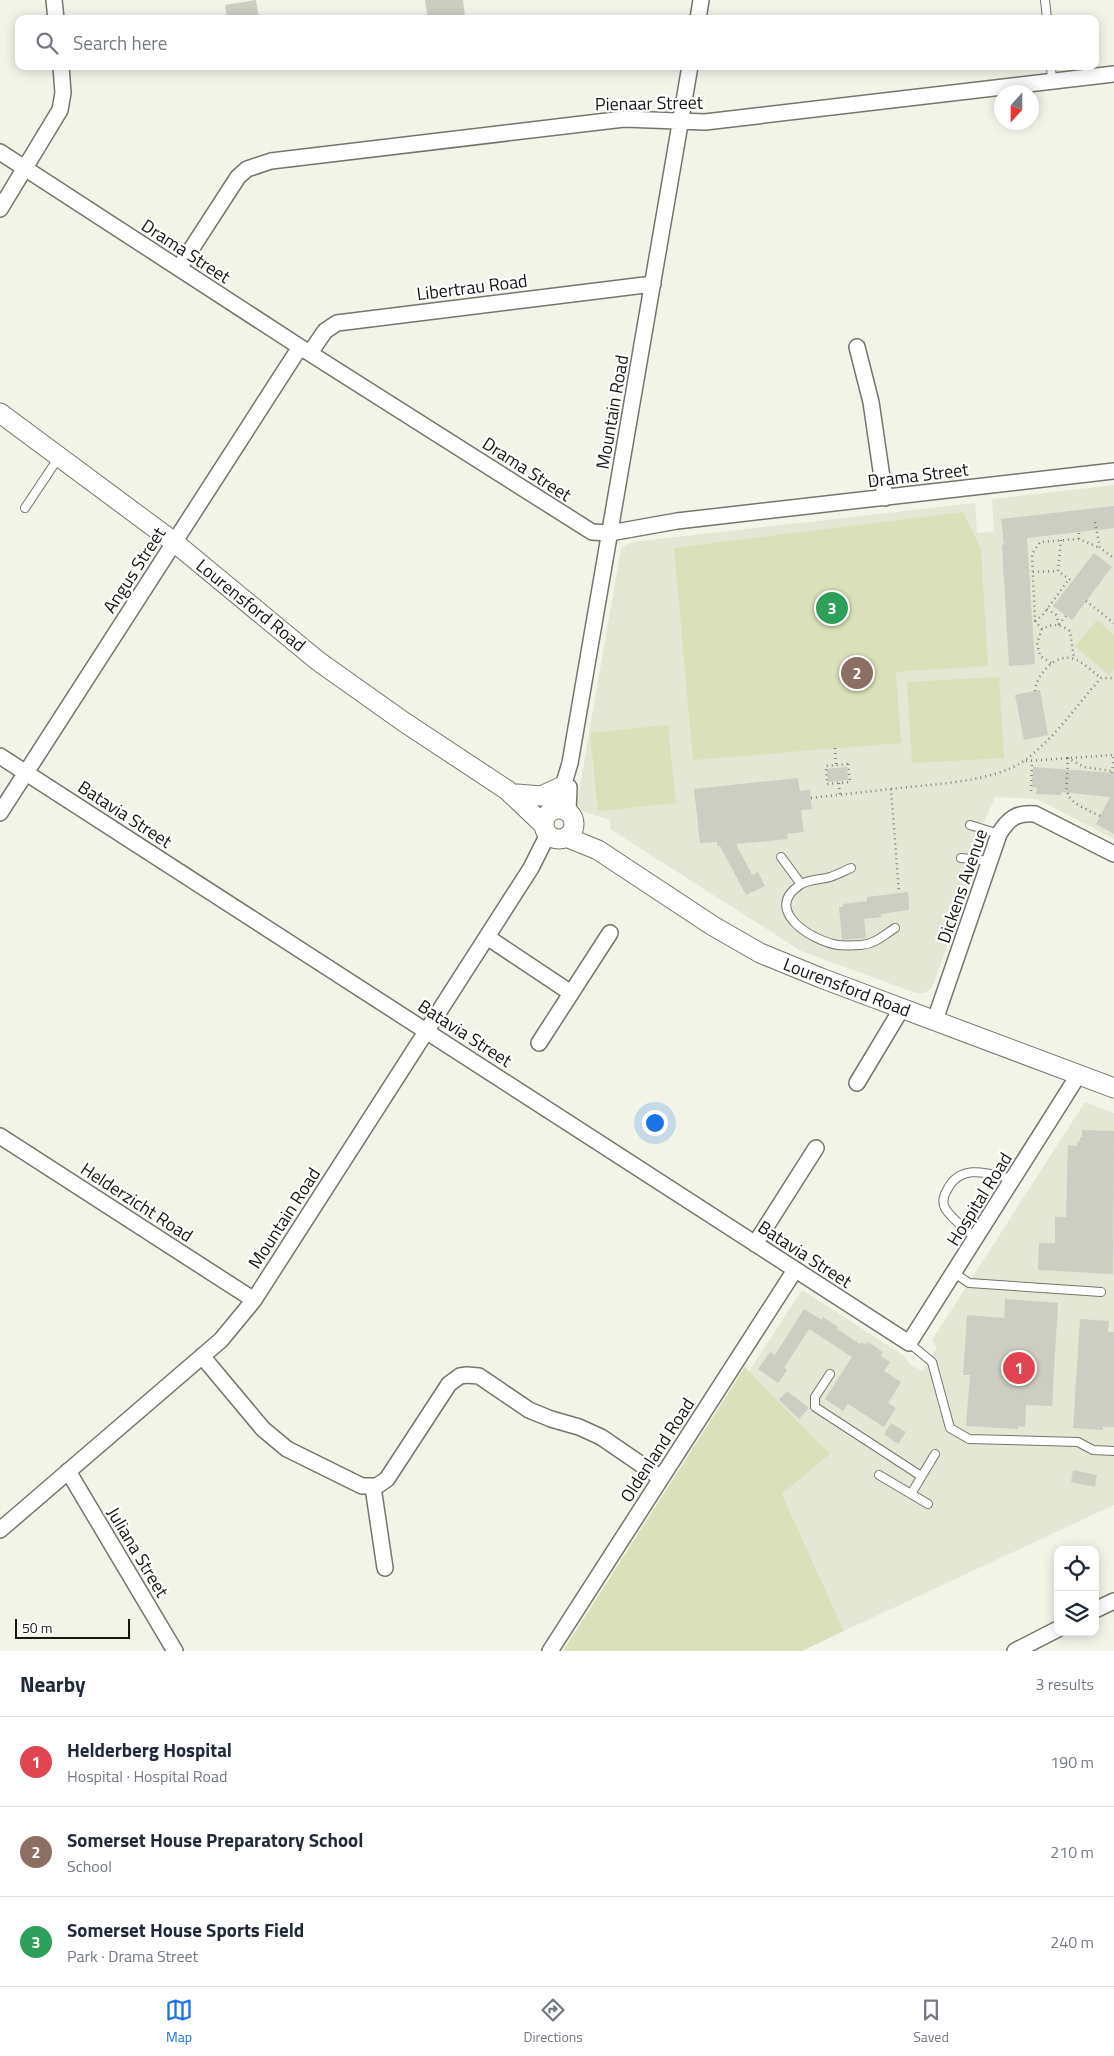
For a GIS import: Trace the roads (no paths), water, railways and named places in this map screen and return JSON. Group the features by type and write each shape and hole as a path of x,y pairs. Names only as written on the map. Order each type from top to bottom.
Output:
{"street":[{"path":"54,0 56,15"},
{"path":"699,15 701,0"},
{"path":"0,209 26,169 60,110 63,93 62,70"},
{"name":"Mountain Road","path":"0,1530 221,1340 254,1300 559,824 689,70"},
{"name":"Pienaar Street","path":"179,268 238,177 247,169 257,164 271,161 624,119 706,122 1052,74 1114,74"},
{"name":"Drama Street","path":"0,152 305,350 586,529 598,533 1114,471"},
{"name":"Libertrau Road","path":"305,350 337,323 653,284"},
{"path":"857,347 872,402 885,498"},
{"name":"Angus Street","path":"0,813 174,542 305,350"},
{"name":"Lourensford Road","path":"0,413 174,542 318,661 404,722 713,926 753,949 795,968 1114,1088"},
{"name":"Batavia Street","path":"0,756 909,1343"},
{"name":"Mountain Road","path":"559,824 563,786 570,763"},
{"path":"512,792 541,796 563,786"},
{"name":"Dickens Avenue","path":"935,1020 999,834 1006,823 1015,816 1024,813 1035,814 1114,854"},
{"path":"540,1043 610,933"},
{"path":"487,937 571,993"},
{"path":"857,1083 902,1008"},
{"name":"Hospital Road","path":"909,1343 1079,1074"},
{"name":"Helderzicht Road","path":"0,1136 254,1300"},
{"path":"755,1244 816,1148"},
{"name":"Oldenland Road","path":"550,1651 795,1270"},
{"path":"202,1356 263,1430 274,1440 287,1449 357,1484 373,1487 388,1479 450,1384 454,1380 467,1375 484,1379 540,1415 590,1432 661,1478"},
{"name":"Juliana Street","path":"68,1471 176,1651"},
{"path":"373,1487 385,1568"},
{"path":"1099,1608 1114,1601"},
{"path":"1015,1651 1054,1631"}],"lane":[{"path":"1045,0 1047,15"},
{"path":"25,508 59,457"},
{"path":"970,825 999,834"},
{"path":"781,857 801,884"},
{"path":"961,858 990,861"},
{"path":"851,868 829,877 801,884 786,902 786,911 790,919 822,939 838,945 863,945 878,941 895,928"},
{"path":"976,1238 944,1206 943,1202 947,1190 958,1177 969,1171 978,1171 1013,1179"},
{"path":"954,1273 969,1283 1101,1292"},
{"path":"909,1343 932,1362 950,1428 969,1439 1078,1442 1093,1450 1114,1451"},
{"path":"830,1374 815,1397 816,1408 921,1476"},
{"path":"910,1494 935,1454"},
{"path":"879,1475 928,1504"}],"place":[{"name":"Somerset House Sports Field","path":"832,608"},
{"name":"Somerset House Preparatory School","path":"857,673"},
{"name":"Helderberg Hospital","path":"1019,1368"}]}
